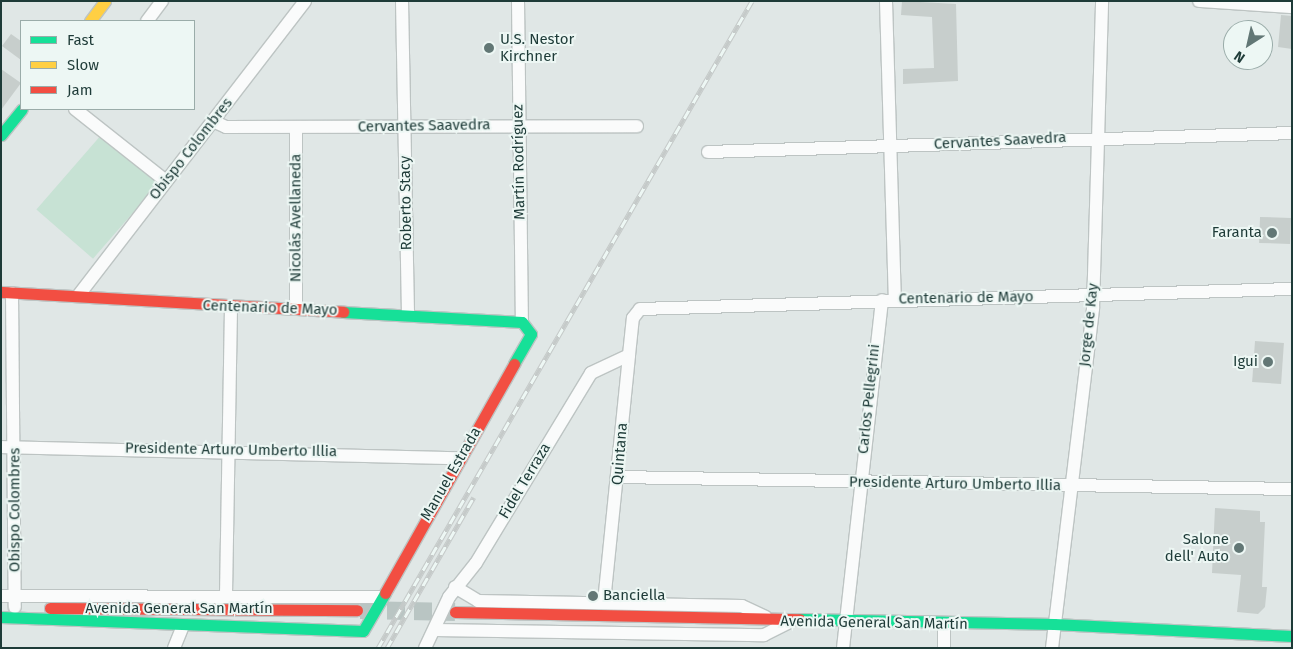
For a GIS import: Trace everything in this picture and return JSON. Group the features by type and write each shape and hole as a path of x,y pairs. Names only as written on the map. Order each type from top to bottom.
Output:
{"main road":[{"path":"91,20 105,1"},
{"path":"1,136 21,110"},
{"name":"Centenario de Mayo","path":"7,292 231,307 296,308 522,322"},
{"name":"Manuel Estrada","path":"183,626 363,631 379,598 532,334 522,322"},
{"name":"Avenida General San Martín","path":"1,607 15,602 358,610"},
{"name":"Avenida General San Martín","path":"455,612 789,622 1054,624 1292,636"},
{"path":"1,617 183,626"}],"street":[{"path":"148,20 162,1"},
{"name":"Obispo Colombres","path":"78,296 305,1"},
{"name":"Roberto Stacy","path":"402,1 408,314"},
{"name":"Martín Rodríguez","path":"518,1 518,125 522,322"},
{"path":"886,1 892,146 895,299"},
{"name":"Jorge de Kay","path":"1052,648 1093,296 1102,1"},
{"path":"1199,1 1292,7"},
{"path":"77,110 166,181"},
{"name":"Cervantes Saavedra","path":"213,121 226,127 296,128 518,125 637,126"},
{"name":"Nicolás Avellaneda","path":"296,128 296,308"},
{"name":"Cervantes Saavedra","path":"708,152 1098,137 1292,133"},
{"name":"Centenario de Mayo","path":"640,309 895,299 1093,296 1292,289"},
{"name":"Obispo Colombres","path":"7,292 15,447 15,602"},
{"name":"Carlos Pellegrini","path":"842,648 882,300"},
{"path":"226,594 231,450 231,307"},
{"name":"Quintana","path":"604,602 618,477 624,356 633,318 640,309"},
{"name":"Fidel Terraza","path":"435,630 439,615 455,587 476,563 590,373 624,356"},
{"name":"Presidente Arturo Umberto Illia","path":"1,447 231,450 460,458"},
{"name":"Presidente Arturo Umberto Illia","path":"618,477 1292,489"},
{"path":"455,587 478,601 742,606 772,621"},
{"path":"1,596 15,602 226,594 379,598"},
{"path":"425,648 435,630 764,634 789,622"},
{"path":"944,624 944,648"},
{"path":"174,648 183,626"}],"green space":[{"path":"102,134 159,183 93,259 36,209"}],"building":[{"path":"902,1 956,4 958,81 903,84 903,69 934,68 932,17 901,15"},
{"path":"1281,15 1292,16 1292,49 1278,47"},
{"path":"11,34 20,40 20,59 2,46"},
{"path":"1,69 20,82 20,84 1,110"},
{"name":"Faranta","path":"1260,217 1291,218 1290,244 1259,243"},
{"name":"Igui","path":"1255,341 1284,343 1281,384 1252,382"},
{"name":"Salone dell' Auto","path":"1215,508 1260,511 1260,522 1265,522 1262,587 1267,587 1265,607 1258,614 1237,612 1241,575 1212,573"}],"tunnel":[{"path":"360,610 455,612"}],"railway":[{"path":"378,648 752,1"},
{"path":"387,648 474,497"}],"traffic: fast":[{"path":"1,135 21,110"},
{"path":"343,312 522,322 531,334 514,364"},
{"path":"1,617 363,631 385,593"},
{"path":"800,619 1054,624 1292,636"}],"traffic: slow":[{"path":"91,20 105,1"}],"traffic: jam":[{"path":"1,292 343,312"},
{"path":"385,593 514,364"},
{"path":"50,608 357,610"},
{"path":"455,612 800,619"}],"place":[{"name":"U.S. Nestor Kirchner","path":"489,48"},
{"name":"Faranta","path":"1272,233"},
{"name":"Igui","path":"1268,362"},
{"name":"Salone dell' Auto","path":"1239,548"},
{"name":"Banciella","path":"593,596"}]}
